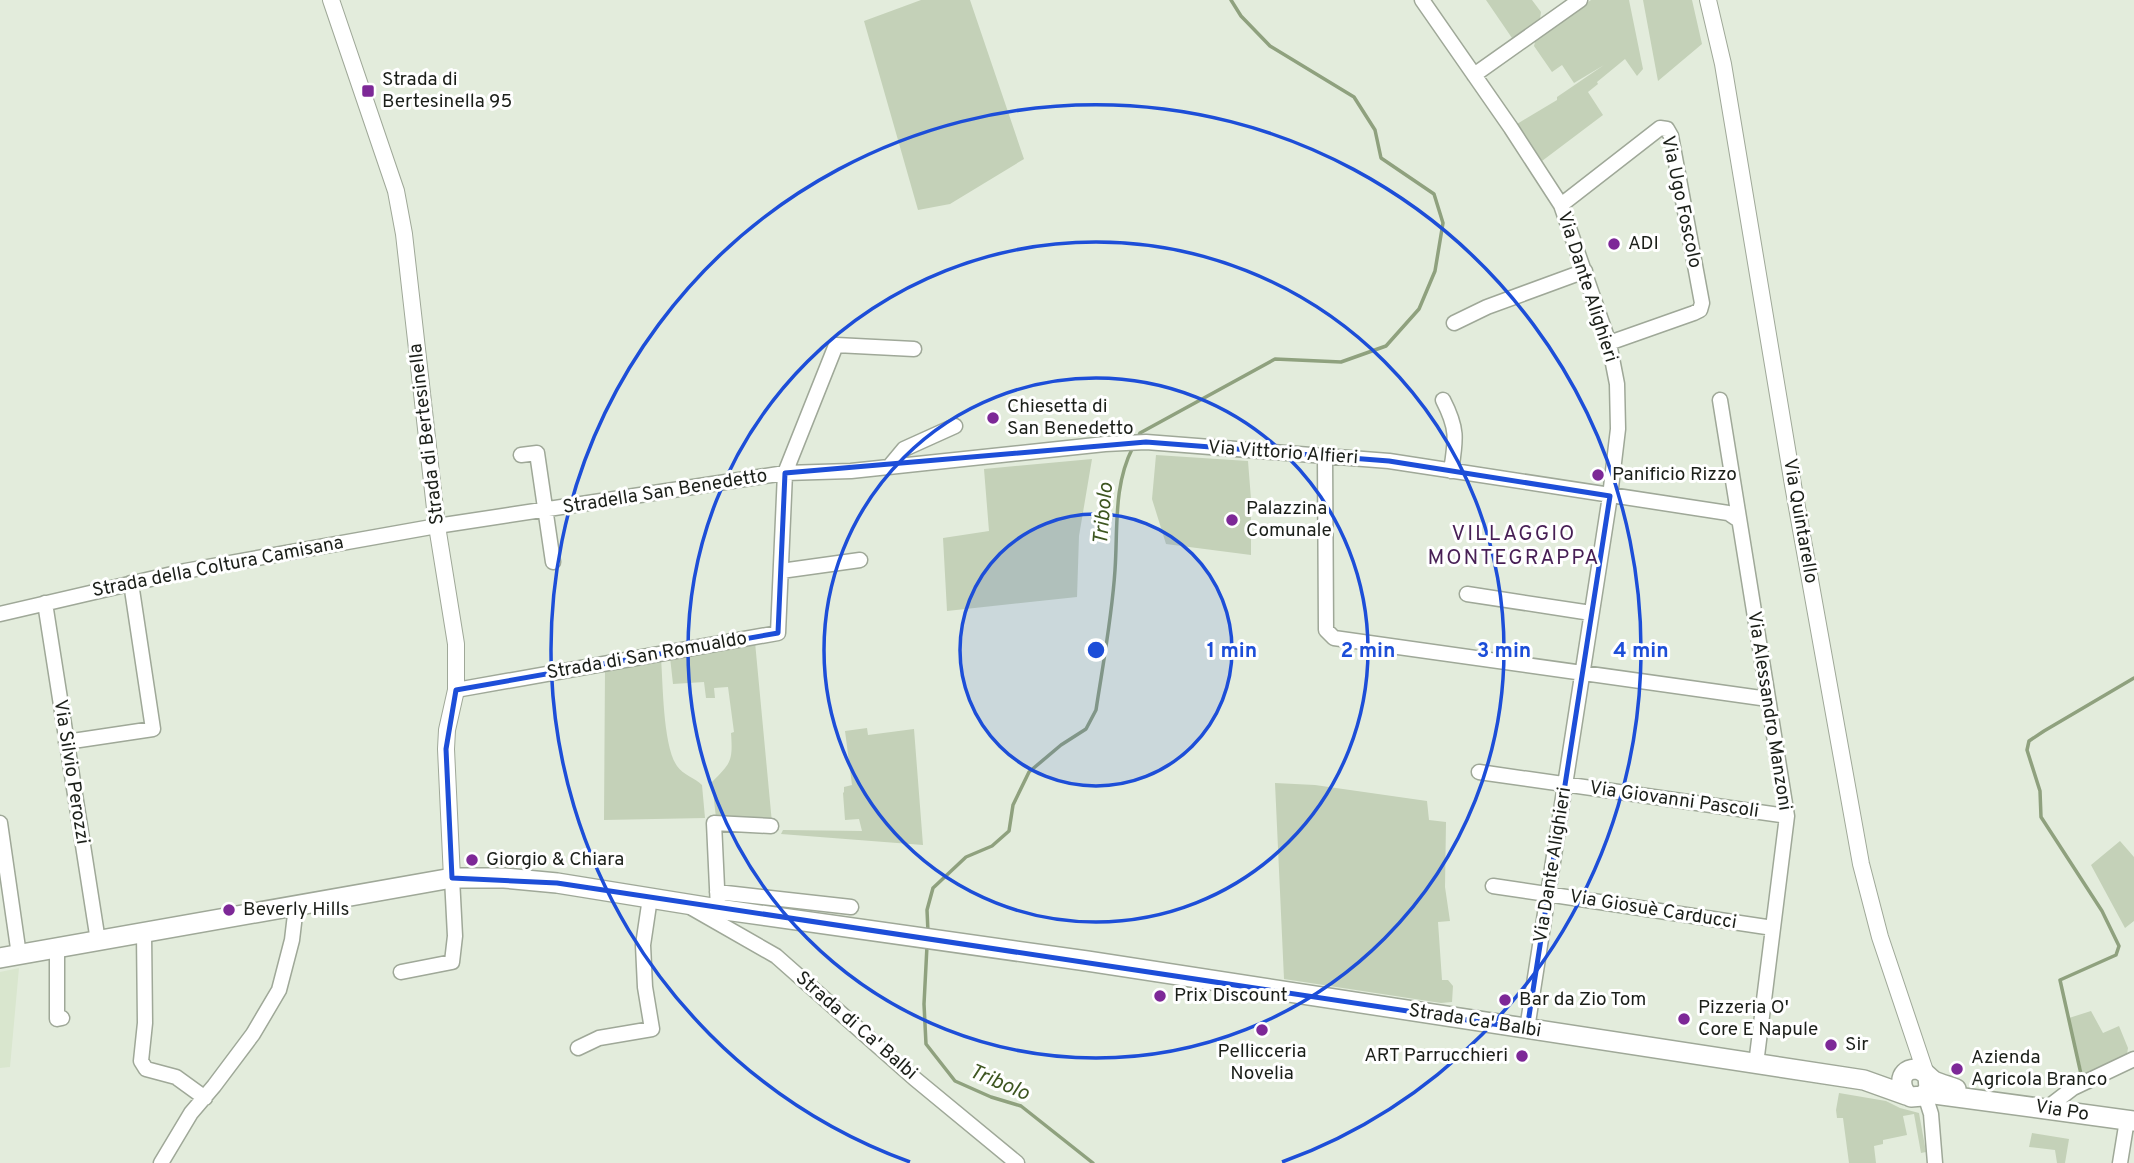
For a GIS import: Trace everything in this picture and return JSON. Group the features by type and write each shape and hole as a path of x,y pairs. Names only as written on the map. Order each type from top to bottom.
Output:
{"main road":[{"name":"Strada di Ca' Balbi","path":"7,955 452,878 557,883 685,904 717,901 909,936 1087,961"},
{"name":"Strada Ca' Balbi","path":"1087,961 1920,1088"},
{"name":"Strada Ca' Balbi","path":"1864,1080 1906,1073"},
{"path":"1906,1073 1901,1083 1920,1088"},
{"name":"Via Po","path":"1920,1088 2130,1121"}],"street":[{"name":"Strada di Bertesinella","path":"331,0 396,191 404,234 437,526 456,644 457,690 447,730 446,750 452,878"},
{"name":"Via Dante Alighieri","path":"1422,0 1561,205 1609,343 1617,384 1618,429 1610,496 1527,1029"},
{"path":"1474,75 1580,0"},
{"name":"Via Quintarello","path":"1709,0 1723,64 1795,498 1861,863 1880,937 1914,1037 1920,1088"},
{"name":"Via Ugo Foscolo","path":"1561,205 1660,128 1667,129 1671,135 1702,303 1700,310 1609,343"},
{"path":"1454,323 1487,307 1585,271"},
{"name":"Stradella San Benedetto","path":"785,473 836,345 914,349"},
{"path":"1443,400 1453,420 1455,431 1451,471"},
{"name":"Via Alessandro Manzoni","path":"1720,400 1737,519 1787,816 1756,1064"},
{"path":"889,467 904,449 955,426"},
{"name":"Via Vittorio Alfieri","path":"1114,444 1146,442 1389,461 1728,513 1737,519"},
{"name":"Stradella San Benedetto","path":"437,526 785,473 851,471 1114,444"},
{"name":"Stradella San Benedetto","path":"521,455 537,453 553,562"},
{"path":"1325,456 1326,630 1334,638 1768,699"},
{"name":"Strada di San Romualdo","path":"457,690 778,633 785,473"},
{"name":"Strada della Coltura Camisana","path":"0,614 131,583 437,526"},
{"path":"780,571 860,560"},
{"path":"66,741 153,729 131,583"},
{"path":"1467,594 1591,613"},
{"name":"Via Silvio Perozzi","path":"45,603 98,941"},
{"name":"Via Giovanni Pascoli","path":"1479,772 1787,816"},
{"path":"0,823 7,955"},
{"path":"717,901 714,823 771,826"},
{"path":"401,972 452,962 455,936 452,878"},
{"name":"Via Giosuè Carducci","path":"1493,886 1773,928"},
{"path":"578,1048 599,1038 652,1029 645,987 643,945 650,898"},
{"name":"Strada di Ca' Balbi","path":"717,901 851,907"},
{"name":"Strada di Ca' Balbi","path":"685,904 776,956 914,1078 1017,1163"},
{"path":"161,1163 191,1113 253,1034 279,990 292,940 296,906"},
{"path":"144,933 145,1023 141,1061 146,1069 176,1077 205,1098"},
{"path":"57,948 57,1019 62,1018"},
{"path":"1906,1073 1914,1037"},
{"path":"2047,1108 2073,1088 2134,1059"},
{"path":"1920,1088 1921,1105 1931,1122 1935,1163"},
{"path":"2120,1163 2130,1121"}],"highlighted area":[{"path":"1146,442 1389,461 1610,496 1527,1029 557,883 452,878 446,749 456,690 778,633 785,473"}],"shaded area":[{"path":"921,0 970,0 1024,159 950,204 918,210 864,21"},
{"path":"1486,0 1532,0 1541,12 1540,19 1512,38"},
{"path":"1591,0 1629,0 1643,69 1637,76 1625,59 1597,82 1588,92 1603,115 1542,161 1517,124 1557,100 1557,97 1604,65 1574,83 1562,65 1552,72 1534,46 1536,38"},
{"path":"1643,0 1692,0 1702,44 1658,81"},
{"path":"1156,455 1248,461 1251,555 1166,544 1152,499"},
{"path":"1092,459 1079,536 1077,597 947,611 943,538 989,531 984,469"},
{"path":"755,642 772,823 716,818 712,782 729,761 732,750 731,733 734,732 728,687 714,688 715,698 706,698 704,682 673,684 670,657"},
{"path":"661,658 664,714 672,757 680,769 702,785 705,818 604,820 605,669"},
{"path":"867,728 868,735 914,729 923,845 781,834 783,830 862,831 859,819 845,820 844,787 852,785 845,731"},
{"path":"1275,783 1315,785 1427,801 1429,820 1446,822 1445,887 1450,921 1438,922 1442,980 1448,980 1453,986 1452,1002 1441,1003 1284,979"},
{"path":"2120,841 2134,857 2134,921 2125,928 2091,865"},
{"path":"19,968 10,1067 0,1068 0,972"},
{"path":"2091,1011 2103,1033 2119,1026 2128,1048 2127,1054 2083,1075 2069,1018"},
{"path":"1839,1093 1886,1101 1919,1113 1926,1152 1921,1153 1914,1114 1903,1116 1907,1135 1883,1140 1883,1144 1874,1146 1876,1163 1849,1163 1843,1118 1837,1118"},
{"path":"2032,1133 2069,1139 2065,1163 2057,1163 2055,1150 2029,1147"}],"waterway":[{"name":"Tribolo","path":"1138,437 1140,433 1275,359 1341,362 1386,346 1419,309 1435,271 1443,223 1434,194 1381,158 1375,130 1354,97 1270,46 1241,16 1231,0"},
{"name":"Tribolo","path":"928,932 927,910 933,888 966,857 992,846 1009,831 1013,805 1029,772 1061,745 1086,729 1096,710 1112,605 1119,492 1133,447"},
{"path":"2081,1074 2060,980 2116,955 2119,946 2102,911 2041,817 2040,791 2027,750 2029,741 2134,678"},
{"name":"Tribolo","path":"927,946 924,1004 926,1044 955,1081 991,1097 1021,1106 1093,1163"}],"place":[{"name":"Strada di Bertesinella 95","path":"368,91"},
{"name":"ADI","path":"1614,244"},
{"name":"Chiesetta di San Benedetto","path":"993,418"},
{"name":"Panificio Rizzo","path":"1598,475"},
{"name":"Palazzina Comunale","path":"1232,520"},
{"name":"Giorgio & Chiara","path":"472,860"},
{"name":"Beverly Hills","path":"229,910"},
{"name":"Prix Discount","path":"1160,996"},
{"name":"Bar da Zio Tom","path":"1505,1000"},
{"name":"Pizzeria O' Core E Napule","path":"1684,1019"},
{"name":"Pellicceria Novelia","path":"1262,1030"},
{"name":"Sir","path":"1831,1045"},
{"name":"ART Parrucchieri","path":"1522,1056"},
{"name":"Azienda Agricola Branco","path":"1957,1069"}],"district":[{"name":"VILLAGGIO MONTEGRAPPA","path":"1514,546"}]}
